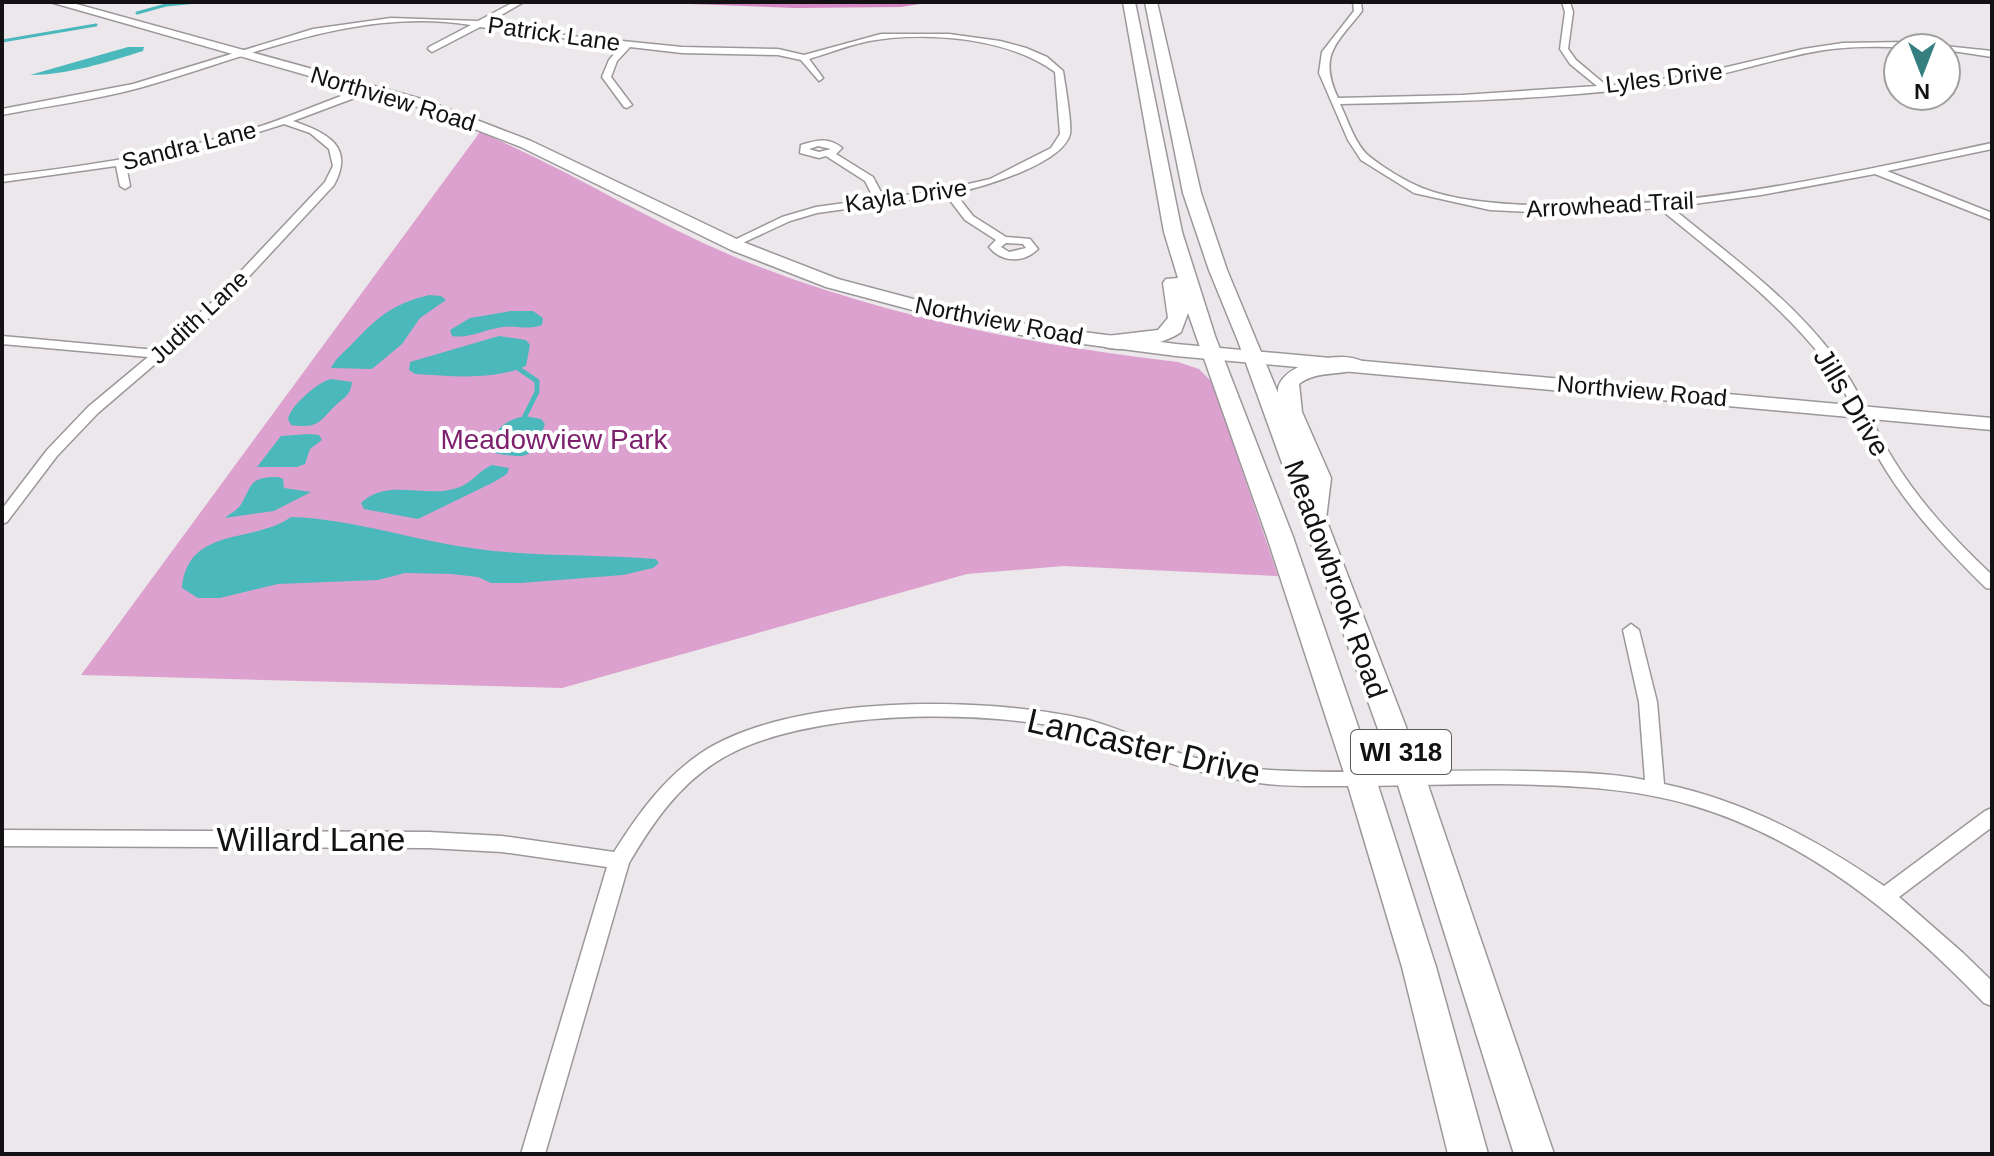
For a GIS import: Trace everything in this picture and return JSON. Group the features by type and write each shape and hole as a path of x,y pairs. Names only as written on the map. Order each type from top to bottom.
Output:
{"main road":[{"name":"Meadowbrook Road","path":"1129,2 1174,237 1361,779 1419,967 1468,1154"},
{"name":"Meadowbrook Road","path":"1151,2 1192,193 1411,779 1534,1154"},
{"path":"1107,342 1160,338 1174,328 1181,307 1168,265 1174,237"},
{"path":"1174,237 1196,259 1232,345 1253,356"},
{"path":"1316,524 1319,478 1291,412 1288,383 1292,376 1305,372 1354,364"}],"street":[{"name":"Northview Road","path":"56,2 420,103 526,144 738,247 832,283 1023,329 1107,342 1992,424"},
{"path":"432,49 520,2"},
{"name":"Arrowhead Trail","path":"1357,2 1358,11 1327,47 1321,63 1334,101 1361,153 1375,166 1417,188 1446,198 1515,210 1575,210 1660,204 1756,194 1992,146"},
{"path":"1566,2 1569,12 1564,49 1573,62 1603,87"},
{"name":"Patrick Lane","path":"2,112 135,86 313,31 361,22 406,19 479,23 548,36 627,45 778,52 804,58"},
{"name":"Kayla Drive","path":"738,247 834,206 949,192 993,181 1042,158 1063,141 1059,71 1053,65 996,43 959,38 884,37 804,58"},
{"path":"627,45 613,60 606,77 627,105"},
{"name":"Lyles Drive","path":"1334,101 1433,98 1694,78 1805,51 1850,45 1924,46 1992,54"},
{"path":"804,58 819,78"},
{"name":"Sandra Lane","path":"2,179 121,163 208,144 285,121 370,89"},
{"name":"Judith Lane","path":"2,519 52,453 93,410 229,293 335,175 338,160 326,138 285,121"},
{"path":"829,154 869,179 880,200"},
{"path":"121,163 125,186"},
{"path":"1875,170 1992,217"},
{"path":"949,192 969,218 1003,240"},
{"name":"Jills Drive","path":"1660,204 1778,299 1832,362 1885,457 1914,501 1992,584"},
{"path":"2,340 159,354"},
{"path":"1631,630 1648,702 1655,790"},
{"name":"Lancaster Drive","path":"533,1154 619,861 649,810 695,767 750,735 796,720 832,714 945,712 1022,715 1079,724 1167,755 1232,772 1268,777 1579,780 1655,790 1696,801 1763,826 1833,862 1885,896 1955,957 1992,996"},
{"path":"1885,896 1992,816"},
{"name":"Willard Lane","path":"2,838 429,840 502,844 619,861"}],"green space":[{"name":"Meadowview Park","path":"480,132 709,245 795,280 957,326 1067,347 1178,362 1199,369 1212,382 1278,576 1064,566 967,574 562,688 81,675"}],"shaded area":[{"path":"636,2 932,2 901,7 795,8"}],"water":[{"path":"128,47 144,47 143,51 87,67 30,75"},
{"path":"429,295 441,296 446,300 420,318 402,344 372,369 331,368 386,313"},
{"path":"511,311 533,311 543,318 542,325 503,327 452,336 450,330 470,318"},
{"path":"499,336 526,340 530,345 526,366 500,374 471,376 415,374 409,370 410,362"},
{"path":"331,379 352,382 347,395 314,425 291,425 288,419 290,413 299,401"},
{"path":"525,416 541,419 545,424 533,450 523,456 494,453 489,444 499,429"},
{"path":"319,435 322,440 310,449 305,464 297,467 257,467 281,436"},
{"path":"492,465 509,468 507,474 418,519 364,509 361,503 384,491 435,491 460,487"},
{"path":"268,477 283,479 284,488 311,492 274,511 225,518 240,506 252,484"},
{"path":"291,517 338,522 478,549 656,559 659,563 653,568 623,575 521,583 491,583 478,577 451,574 405,573 378,580 278,584 220,598 198,598 182,588 187,568 196,554 209,545 259,531"}],"waterway":[{"path":"137,13 166,5 197,2"},
{"path":"2,41 96,25"},
{"path":"519,369 537,381 537,392 525,416"}]}
